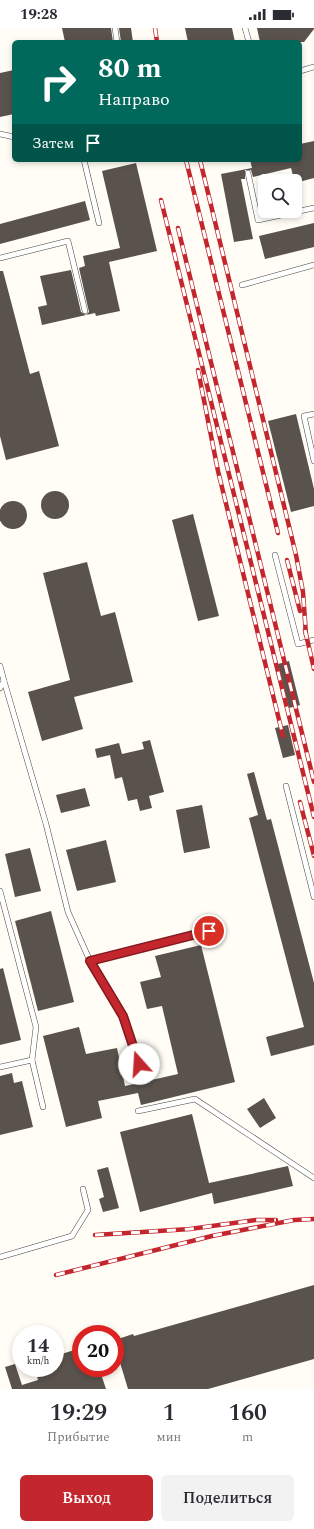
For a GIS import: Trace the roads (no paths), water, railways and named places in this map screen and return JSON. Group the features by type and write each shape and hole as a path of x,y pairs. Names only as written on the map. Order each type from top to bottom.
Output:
{"lane":[{"path":"115,28 117,40"},
{"path":"246,28 249,40"},
{"path":"302,70 314,67"},
{"path":"0,134 12,137"},
{"path":"85,162 100,223"},
{"path":"248,173 258,220 314,208"},
{"path":"0,258 68,241 85,311"},
{"path":"242,284 314,265"},
{"path":"314,414 304,416 314,461"},
{"path":"275,555 298,644 314,640"},
{"path":"0,666 46,824 68,912 90,961 123,1016 139,1064"},
{"path":"0,688 4,681"},
{"path":"286,786 314,897"},
{"path":"0,893 36,1027 32,1060 43,1107"},
{"path":"90,961 209,931"},
{"path":"0,1067 32,1060"},
{"path":"138,1111 195,1099 314,1178"},
{"path":"0,1257 72,1236 88,1210 83,1189"}],"railway":[{"path":"155,28 157,40"},
{"path":"186,162 278,533"},
{"path":"200,162 296,555 303,592 306,635"},
{"path":"161,200 314,817"},
{"path":"178,228 314,782"},
{"path":"198,370 218,471 283,736"},
{"path":"287,560 300,611"},
{"path":"305,630 314,669"},
{"path":"300,802 314,856"},
{"path":"56,1275 212,1236 294,1220 314,1219"},
{"path":"95,1235 190,1229 256,1220 276,1220"}]}
